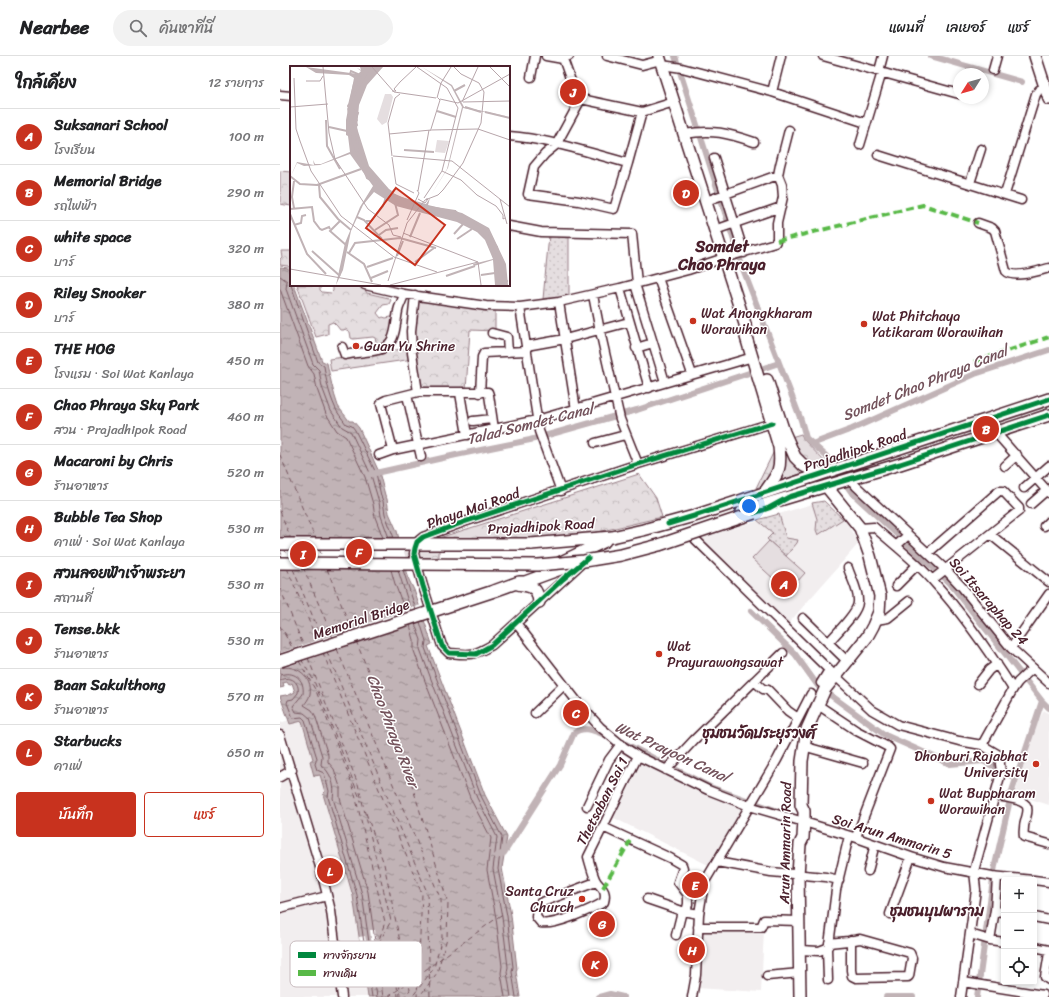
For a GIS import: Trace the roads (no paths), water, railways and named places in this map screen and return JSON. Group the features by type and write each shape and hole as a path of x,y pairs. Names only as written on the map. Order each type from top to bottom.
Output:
{"main road":[{"path":"1035,56 1048,93"},
{"path":"663,62 674,102 688,133 719,229 736,255 746,337 753,357 759,367 777,421 795,457 804,466 825,473"},
{"path":"745,324 757,347 759,367"},
{"name":"Prajadhipok Road","path":"280,544 531,544 612,537 694,516 1049,399"},
{"name":"Prajadhipok Road","path":"517,583 525,582 588,558 667,538 789,497 900,464 996,432 1048,417"},
{"path":"764,493 777,475 781,461 777,421"},
{"name":"Arun Ammarin Road","path":"800,997 798,875 800,844 797,837 800,817 803,746 807,728 821,693 832,673 848,662 866,637 879,612 880,596 870,556 860,528 826,486"},
{"name":"Prajadhipok Road","path":"280,563 538,565 584,561 620,555 659,545 769,508 789,497"},
{"name":"Prajadhipok Road","path":"517,583 612,537"},
{"path":"517,583 532,587 538,594 539,602"},
{"name":"Memorial Bridge","path":"280,661 517,583"}],"street":[{"path":"531,77 534,56"},
{"path":"546,56 565,57 575,92 581,99 642,112 674,102"},
{"path":"607,56 642,65 663,62 772,92 866,123"},
{"path":"772,92 781,56"},
{"path":"824,56 953,92"},
{"path":"860,145 883,56"},
{"path":"993,70 997,56"},
{"path":"1005,194 1036,94 1039,90 1048,93"},
{"path":"280,95 290,96"},
{"path":"581,99 556,144 534,167 528,194 578,201 614,209 642,112"},
{"path":"369,286 404,294 486,306 520,306 559,302 593,295 688,270 775,243 777,239 777,223 783,197 782,185 778,176 789,130"},
{"path":"688,133 703,131 732,134 754,142"},
{"path":"510,136 556,144 628,163"},
{"path":"970,183 981,149"},
{"path":"878,155 1021,200"},
{"path":"714,158 734,224 736,255"},
{"path":"710,200 778,176"},
{"path":"719,229 781,207"},
{"path":"978,223 992,228 995,231 1006,271 1008,273 1017,275 1049,268"},
{"path":"510,226 541,232 632,234 636,284 665,382"},
{"path":"658,278 692,374"},
{"path":"620,288 636,348 649,388"},
{"path":"342,347 345,355 379,350 387,346 396,331 396,319 404,294"},
{"path":"415,295 411,331 412,353 418,392"},
{"path":"593,295 617,408 638,464"},
{"path":"559,302 576,410"},
{"path":"520,306 539,431 561,491"},
{"path":"480,393 482,357 484,353 508,352 526,349 600,331 629,322"},
{"path":"492,333 507,337 508,352"},
{"path":"636,348 653,343"},
{"path":"379,454 537,420 576,410 665,382 753,357"},
{"path":"392,450 381,404 382,402 418,392 489,393 494,429"},
{"path":"460,393 467,435"},
{"path":"407,395 421,457"},
{"path":"473,421 492,419"},
{"name":"Phaya Mai Road","path":"588,558 492,645 476,654 449,653 445,651 438,635 417,568 414,548 417,542 423,537 431,534 638,464 777,421"},
{"path":"996,432 1048,491 1031,504"},
{"path":"595,443 626,435"},
{"path":"1005,466 1017,455"},
{"path":"1024,488 1049,466"},
{"path":"844,480 856,486 902,540 917,565 934,579 1015,686"},
{"path":"928,553 1001,490 1019,508 1019,511 991,535 934,579"},
{"path":"860,528 874,527 902,540"},
{"path":"991,535 1049,582"},
{"path":"695,539 872,710 898,724 959,741 982,745 999,755 1000,768 995,796 974,872 976,890 961,997"},
{"name":"Soi Itsaraphap 24","path":"902,540 928,553 944,571 962,587 1030,671 1049,683"},
{"path":"896,586 917,565"},
{"path":"828,642 856,610 858,601 848,568"},
{"path":"1011,648 1049,594"},
{"path":"876,620 888,618 909,601"},
{"path":"802,618 848,662"},
{"name":"Soi Arun Ammarin 5","path":"516,623 579,704 600,727 620,744 638,756 708,790 749,806 800,817 852,837 944,867 1004,877"},
{"path":"666,770 694,740 783,653"},
{"path":"978,684 989,670 997,664"},
{"path":"982,745 1015,686 1030,671"},
{"path":"754,681 763,690 768,690 788,711 798,718"},
{"path":"535,713 564,685"},
{"path":"821,693 857,731 888,747 890,750 852,837 839,880 828,946 828,980"},
{"path":"692,997 696,975 698,914 704,883 777,760 811,694"},
{"path":"280,735 292,770 320,867 331,911 335,941"},
{"path":"587,806 609,760 620,744"},
{"path":"803,746 863,762"},
{"name":"Thetsaban Sai 1","path":"596,882 588,857 638,756"},
{"path":"280,777 292,770"},
{"path":"995,796 1008,798 1025,804 1028,811 1024,827 1024,837 1049,844"},
{"path":"603,827 682,865 683,868 678,882 688,895 688,904 684,911 676,935"},
{"path":"868,871 875,844"},
{"path":"890,914 911,857"},
{"path":"717,862 839,880"},
{"path":"986,939 995,910 995,876"},
{"name":"Soi Arun Ammarin 5","path":"1037,880 1049,882"},
{"path":"596,882 603,888 605,900 602,903 568,918 546,924 541,923 536,917 537,908 540,903 596,882"},
{"path":"280,908 327,896"},
{"path":"647,899 698,914"},
{"path":"995,910 996,912 1001,912"},
{"path":"1037,918 1049,920"},
{"path":"698,927 761,927 764,920 799,921"},
{"path":"970,934 1001,942"},
{"path":"800,950 819,951 828,946 851,940 860,939 910,953 912,958 909,976 856,978 852,976 851,940"},
{"path":"1037,948 1049,951 1045,977 1049,980"},
{"path":"767,976 800,973"},
{"path":"963,982 1043,995"},
{"path":"341,987 342,997"}],"water":[{"name":"Chao Phraya River","path":"280,267 288,268 290,273 290,286 294,286 322,361 327,363 338,406 349,421 353,421 359,428 379,472 387,499 389,513 397,531 409,580 414,590 432,644 428,646 485,795 507,837 502,868 511,915 520,997 368,997 367,987 422,987 422,941 360,941 353,896 323,794 325,792 320,775 314,776 310,761 313,759 302,721 290,724 280,696 287,696 295,692 292,683 289,685 287,682 283,683 284,687 280,688"}],"waterway":[{"path":"675,56 743,269 801,420 806,438 826,456 852,493 949,582 1049,708"},
{"path":"931,56 1022,82"},
{"name":"Somdet Chao Phraya Canal","path":"812,444 852,429 975,374 1049,350"},
{"name":"Talad Somdet Canal","path":"371,474 530,440 637,410 779,363"},
{"path":"751,611 795,654 818,686 885,735 950,764 983,761 1016,778"},
{"path":"977,997 995,865 1012,791 1042,701"},
{"name":"Wat Prayoon Canal","path":"497,856 504,853 560,765 574,733 578,730 587,729 610,737"},
{"name":"Wat Prayoon Canal","path":"622,742 710,787 778,811"},
{"path":"599,997 610,994 623,997"},
{"path":"886,997 913,997"}],"place":[{"name":"Tense.bkk","path":"573,92"},
{"name":"Riley Snooker","path":"686,193"},
{"name":"Wat Anongkharam Worawihan","path":"693,321"},
{"name":"Wat Phitchaya Yatikaram Worawihan","path":"864,324"},
{"name":"Guan Yu Shrine","path":"356,346"},
{"name":"Memorial Bridge","path":"986,429"},
{"name":"Chao Phraya Sky Park","path":"359,552"},
{"name":"สวนลอยฟ้าเจ้าพระยา","path":"303,554"},
{"name":"Suksanari School","path":"784,584"},
{"name":"Wat Prayurawongsawat","path":"659,654"},
{"name":"white space","path":"576,713"},
{"name":"Dhonburi Rajabhat University","path":"1036,764"},
{"name":"Wat Buppharam Worawihan","path":"931,801"},
{"name":"Starbucks","path":"330,871"},
{"name":"THE HOG","path":"695,885"},
{"name":"Santa Cruz Church","path":"582,899"},
{"name":"Macaroni by Chris","path":"602,924"},
{"name":"Bubble Tea Shop","path":"692,950"},
{"name":"Baan Sakulthong","path":"595,964"}],"district":[{"name":"Somdet Chao Phraya","path":"722,255"},
{"name":"ชุมชนวัดประยุรวงศ์","path":"759,733"},
{"name":"ชุมชนบุปผาราม","path":"937,911"}]}
